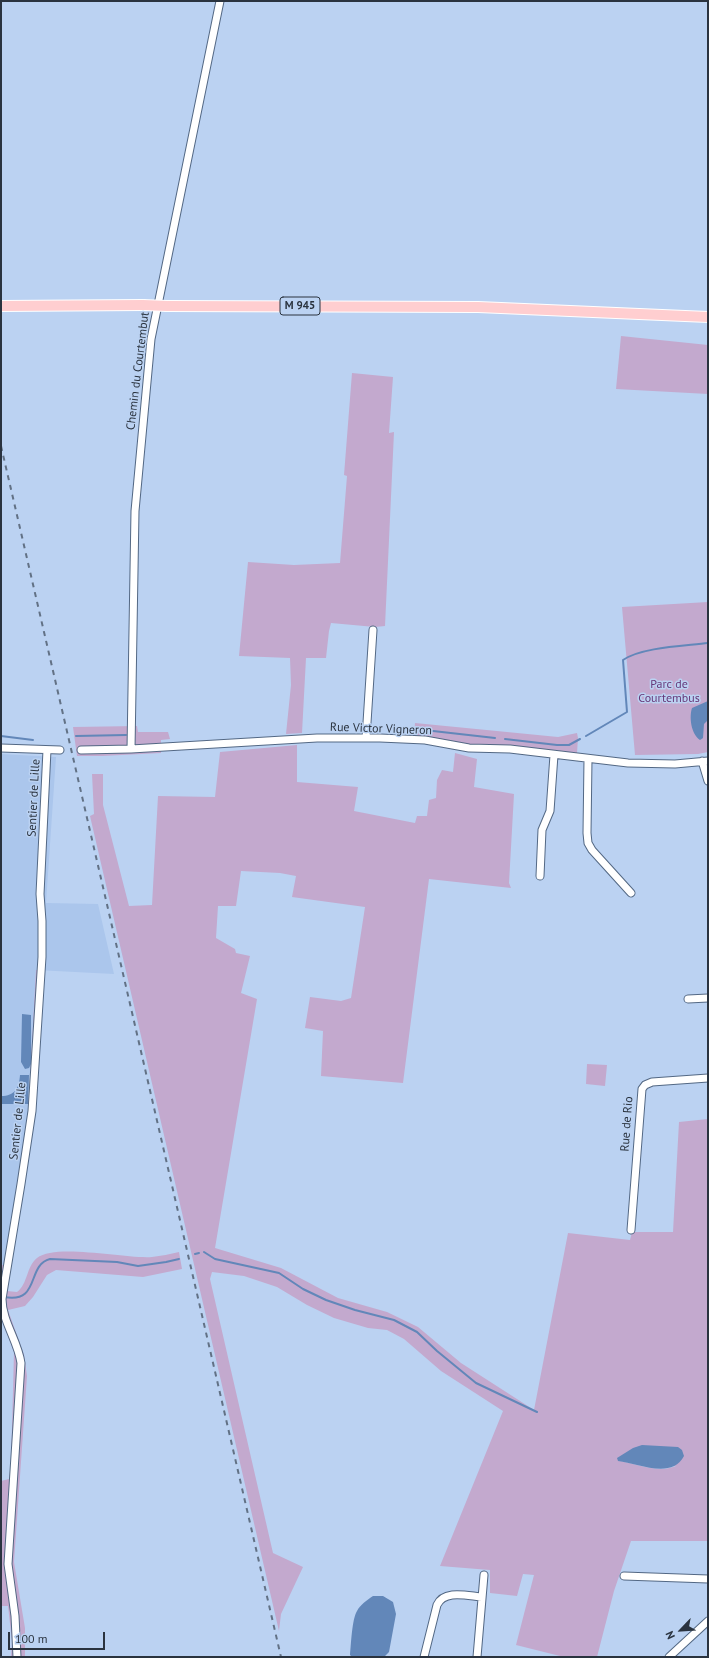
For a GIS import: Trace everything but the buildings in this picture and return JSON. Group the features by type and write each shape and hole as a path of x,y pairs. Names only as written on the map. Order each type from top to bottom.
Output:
{"main road":[{"name":"M 945","path":"1,306 478,307 656,316 708,317"},
{"name":"M 945","path":"656,316 708,322"}],"street":[{"name":"Chemin du Courtembut","path":"130,749 135,511 151,339 220,1"},
{"path":"366,738 373,630"},
{"name":"Rue Victor Vigneron","path":"81,750 130,749 317,738 425,740 469,748 510,749 588,759 646,764 705,761 708,781"},
{"path":"1,748 60,750"},
{"name":"Sentier de Lille","path":"17,1657 15,1616 8,1564 21,1363 2,1299 22,1184 32,1111 42,951 40,894 47,750"},
{"path":"540,876 542,830 550,811 554,755"},
{"path":"588,759 586,833 588,843 592,850 631,893"},
{"path":"688,999 708,998"},
{"name":"Rue de Rio","path":"631,1230 642,1089 645,1084 652,1082 708,1078"},
{"path":"477,1657 484,1576"},
{"path":"624,1576 708,1579"},
{"path":"424,1657 437,1605 440,1599 448,1595 482,1597"},
{"path":"669,1657 708,1621"}],"shaded area":[{"path":"708,701 708,720 704,724 703,738 700,740 693,730 691,712 692,708"},
{"path":"1,754 56,757 46,903 98,904 114,974 36,970 28,1114 4,1265 1,1265"},
{"path":"22,1014 31,1015 31,1064 29,1068 25,1069 21,1062"},
{"path":"20,1075 29,1075 28,1104 1,1104 1,1096 10,1095 13,1093 19,1084"},
{"path":"642,1445 678,1447 682,1450 684,1456 678,1463 663,1469 644,1467 618,1461 617,1458 633,1448"},
{"path":"373,1596 383,1596 393,1602 396,1614 389,1652 384,1657 352,1657 350,1655 355,1615 358,1609"}],"green space":[{"path":"621,336 708,345 708,394 616,389"},
{"path":"352,373 393,377 389,433 394,432 385,626 375,627 331,623 326,658 306,658 302,733 286,734 291,685 290,658 239,656 248,562 294,565 340,563 347,476 344,475"},
{"name":"Parc de Courtembus","path":"708,602 708,752 698,754 635,755 622,607"},
{"path":"415,723 558,737 577,733 577,753 480,747 414,736"},
{"path":"137,726 138,732 168,732 170,739 161,740 161,753 77,756 73,727"},
{"path":"297,745 297,782 358,787 354,811 415,823 417,816 427,816 429,800 436,798 437,780 442,770 453,772 455,753 477,759 474,787 514,794 509,883 511,888 429,879 403,1083 321,1076 323,1031 305,1028 310,997 341,1001 351,998 365,907 292,897 296,876 280,873 241,871 236,906 218,906 216,938 235,949 236,953 250,956 241,993 257,999 215,1248 281,1268 338,1298 387,1312 418,1327 461,1363 534,1410 568,1233 630,1240 632,1232 673,1232 679,1122 708,1119 708,1541 631,1541 614,1591 597,1657 564,1657 516,1645 534,1575 523,1574 517,1596 490,1593 490,1570 440,1566 503,1411 441,1371 404,1339 387,1330 368,1328 334,1318 307,1305 277,1287 244,1276 212,1272 210,1279 273,1553 303,1567 281,1614 279,1631 90,816 94,814 92,774 103,774 103,805 129,906 152,905 158,796 215,797 220,752","holes":["618,1461 676,1466 661,1469"]},
{"path":"36,970 45,970 39,1058 30,1148 7,1291 17,1292 21,1289 33,1262 37,1258 46,1254 59,1252 155,1257 179,1252 182,1269 143,1277 56,1270 47,1275 33,1297 25,1306 8,1310 24,1355 27,1376 14,1562 25,1628 25,1657 11,1657 12,1641 8,1606 1,1606 1,1481 9,1479 11,1465 14,1352 1,1318 1,1265 4,1265 28,1114"},
{"path":"587,1064 607,1065 605,1086 586,1084"}],"waterway":[{"path":"586,736 627,712 623,660 641,652 676,646 708,643"},
{"path":"433,731 495,738"},
{"path":"76,736 126,735"},
{"path":"1,736 33,740"},
{"path":"505,739 557,745 569,745 580,739"},
{"path":"204,1252 215,1259 279,1273 303,1289 326,1300 355,1310 394,1320 417,1332 437,1351 476,1383 537,1412"},
{"path":"195,1254 199,1253"},
{"path":"4,1297 16,1298 23,1295 32,1283 38,1268 50,1259 117,1262 138,1266 179,1259"}],"railway":[{"path":"1,446 281,1657"}]}
